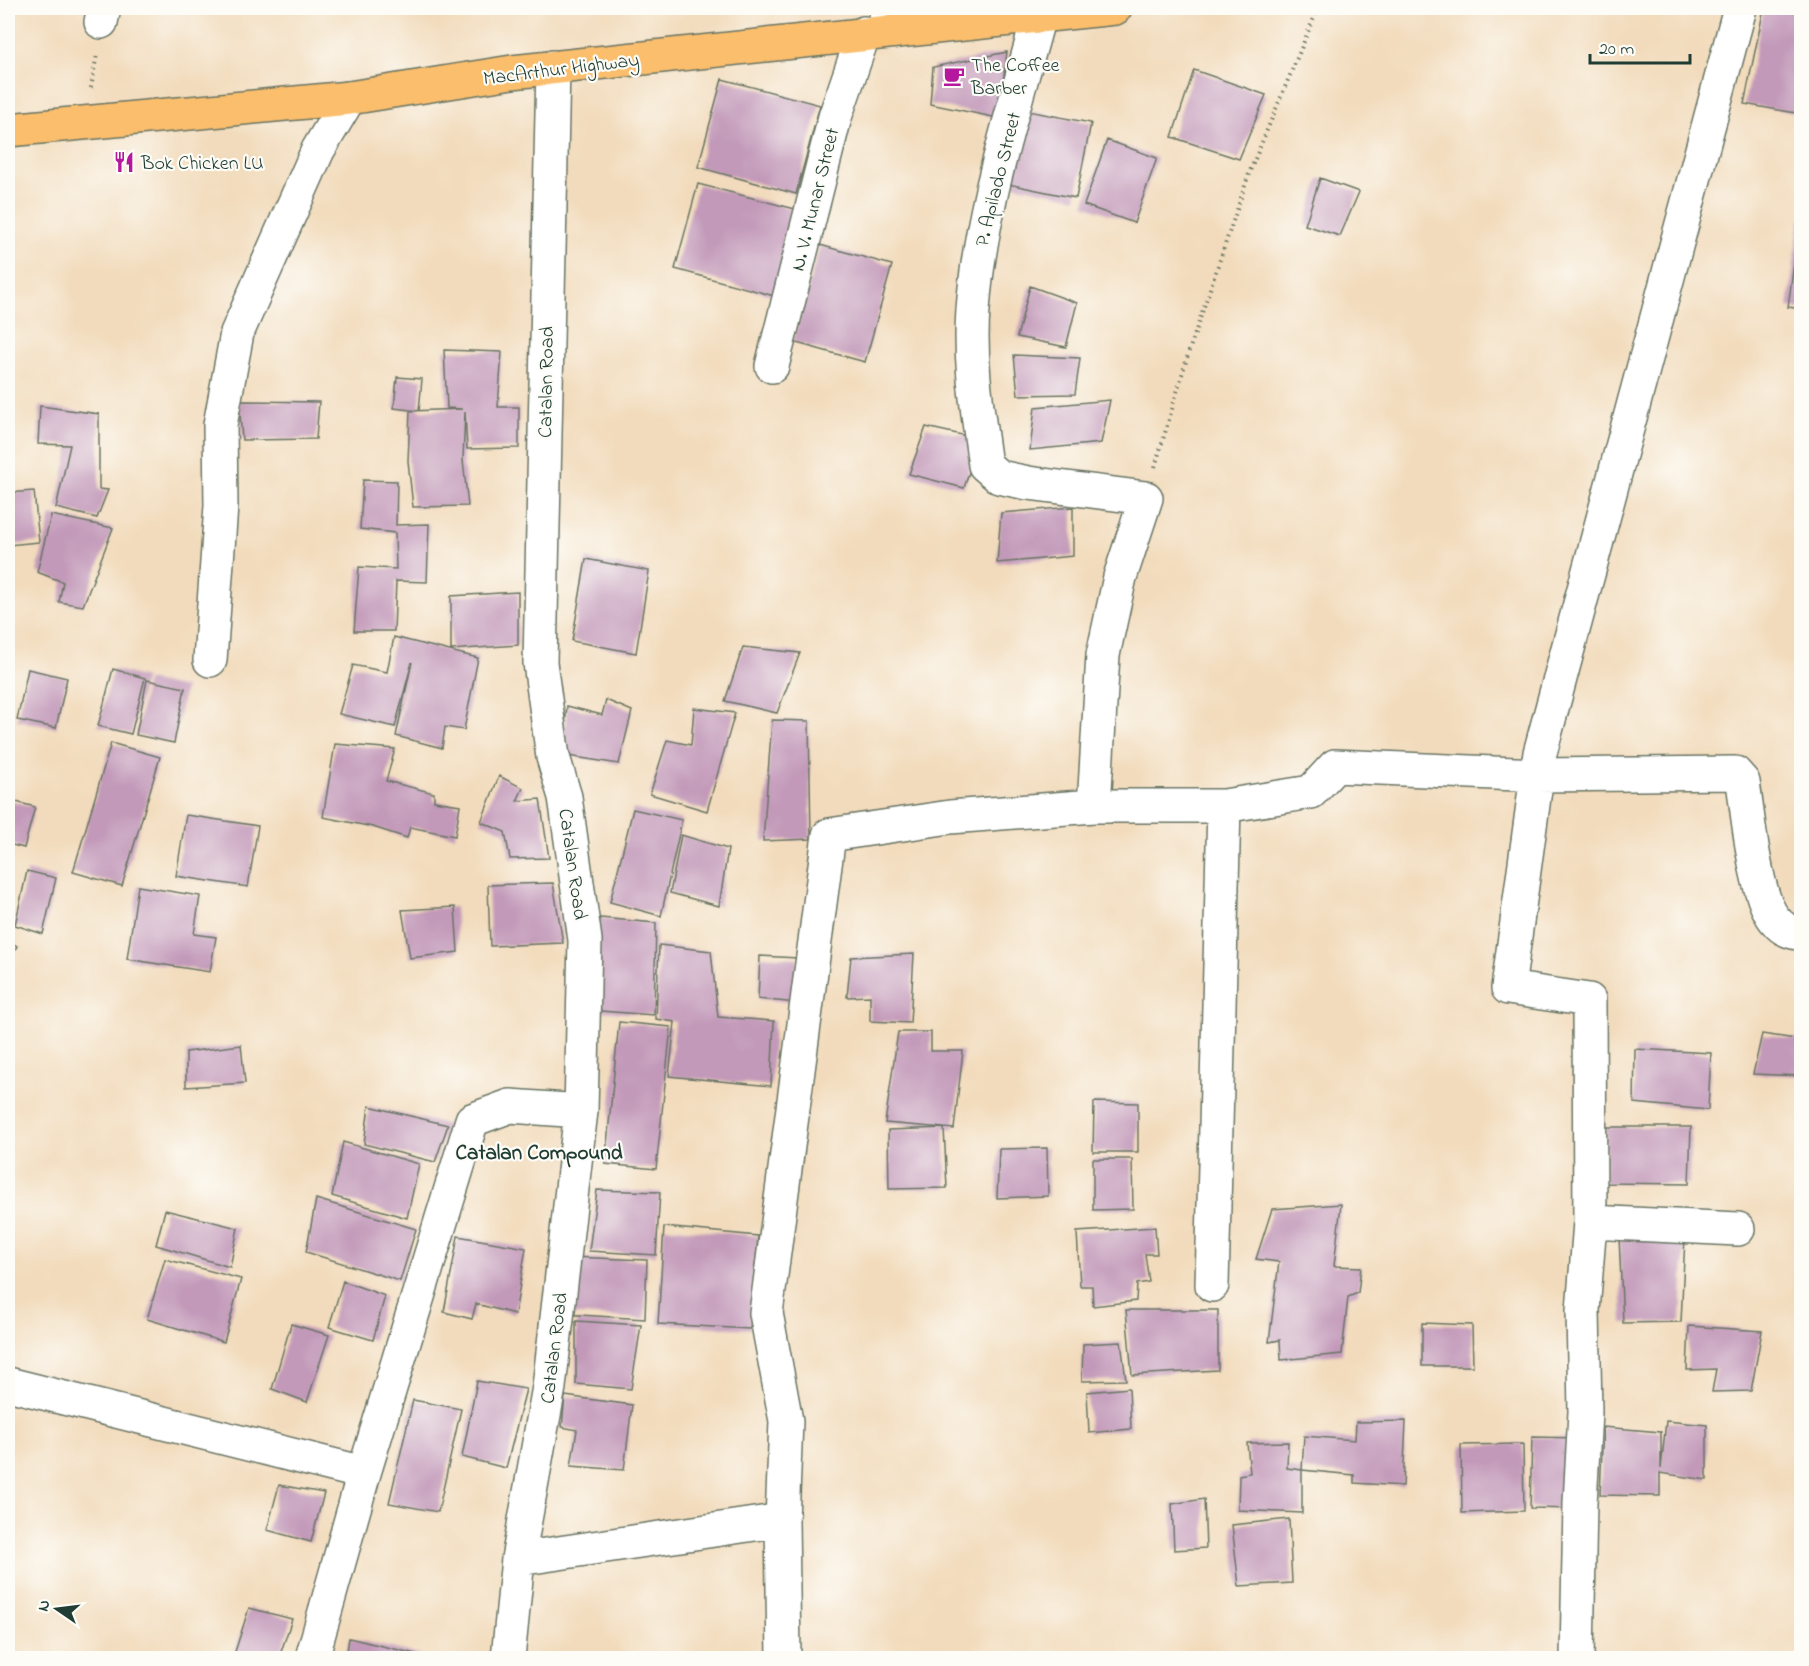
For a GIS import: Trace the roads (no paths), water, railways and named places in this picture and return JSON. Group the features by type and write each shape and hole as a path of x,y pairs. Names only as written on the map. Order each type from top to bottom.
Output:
{"main road":[{"name":"MacArthur Highway","path":"8,130 349,98 879,24 1039,16 1115,8"}],"street":[{"path":"1577,1659 1580,1503 1585,1413 1583,1311 1590,1222 1589,1000 1508,988 1540,753 1740,8"},
{"name":"P. Apilado Street","path":"1039,16 981,234 972,312 972,378 985,465 999,477 1146,498 1120,577 1103,655 1094,806"},
{"name":"N. V. Munar Street","path":"772,366 835,117 879,24"},
{"name":"Catalan Road","path":"508,1659 518,1559 549,1387 581,1111 585,940 565,797 553,757 540,663 553,68"},
{"path":"210,660 221,506 220,425 237,333 318,150 349,98"},
{"path":"784,1659 782,1520 786,1421 766,1313 829,835 950,817 1094,806 1224,806 1311,792 1335,766 1537,775 1735,773 1743,782 1762,894 1776,922 1790,932 1802,934"},
{"path":"1212,1285 1224,806"},
{"path":"312,1659 364,1473 472,1120 510,1106 581,1111"},
{"path":"1590,1222 1738,1229"},
{"path":"8,1384 364,1473"},
{"path":"518,1559 782,1520"}],"place":[{"name":"The Coffee Barber","path":"954,76"},
{"name":"Bok Chicken LU","path":"124,162"}],"district":[{"name":"Catalan Compound","path":"539,1152"}]}
